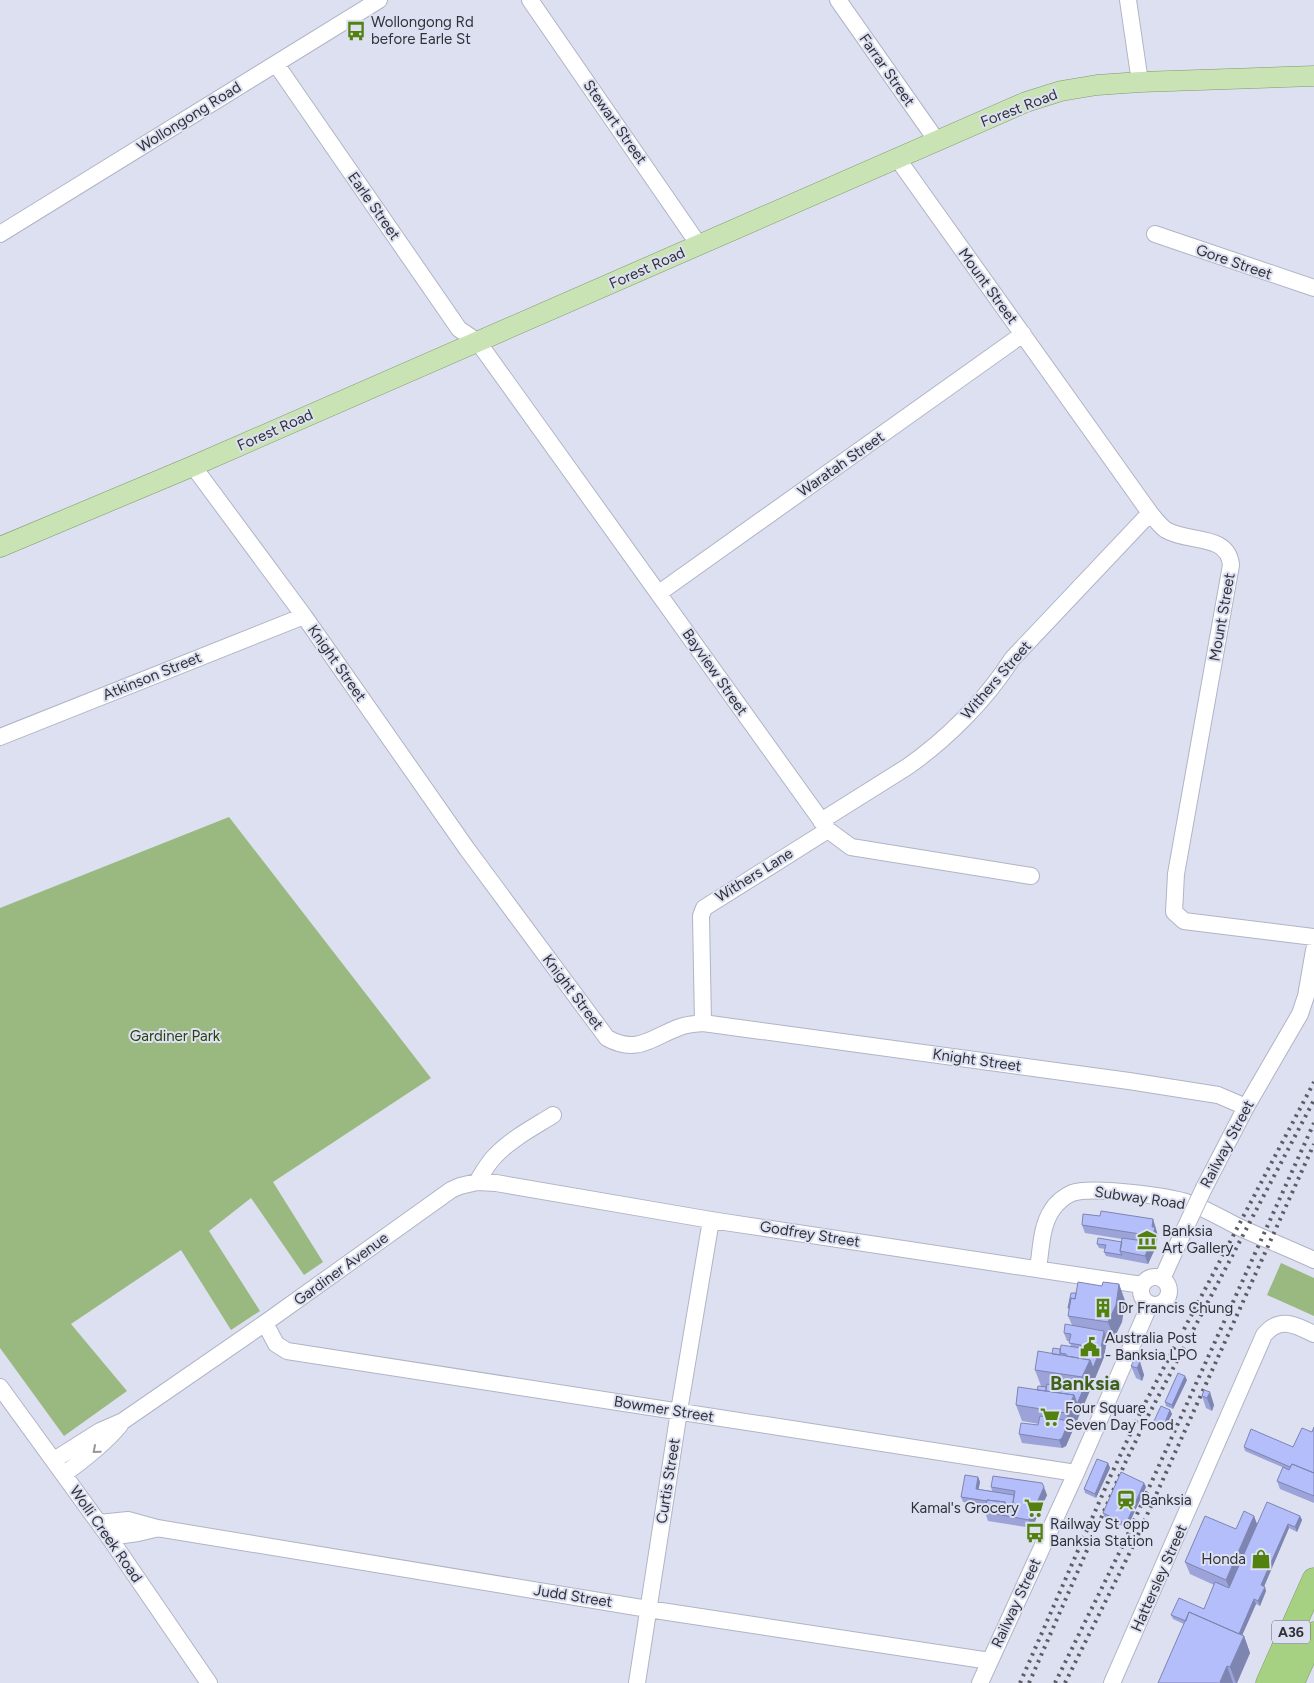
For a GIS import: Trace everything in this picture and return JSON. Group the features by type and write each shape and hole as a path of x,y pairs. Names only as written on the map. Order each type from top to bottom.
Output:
{"highway":[{"name":"A36","path":"1268,1683 1314,1580"},
{"name":"A36","path":"1292,1683 1314,1634"}],"main road":[{"name":"Forest Road","path":"0,547 193,466 1026,102 1061,91 1096,85 1314,76"}],"street":[{"name":"Wollongong Road","path":"0,234 379,0"},
{"name":"Stewart Street","path":"530,0 699,245"},
{"name":"Farrar Street","path":"838,0 937,141"},
{"path":"1128,0 1140,82"},
{"name":"Earle Street","path":"276,64 459,329 478,342"},
{"name":"Mount Street","path":"897,158 1150,513 1165,530 1221,546 1230,556 1231,566 1176,874 1174,912 1184,921 1314,937"},
{"name":"Gore Street","path":"1155,234 1314,288"},
{"name":"Waratah Street","path":"660,593 1023,334"},
{"name":"Bayview Street","path":"478,342 660,593 824,826 851,847 1031,876"},
{"name":"Knight Street","path":"193,466 304,616 467,849 607,1038 624,1044 643,1044 681,1027 704,1023 1218,1094 1246,1107"},
{"name":"Withers Street","path":"824,826 913,763 957,726 996,684 1012,659 1150,513"},
{"name":"Atkinson Street","path":"0,737 304,616"},
{"name":"Withers Lane","path":"704,1023 701,916 704,908 824,826"},
{"name":"Railway Street","path":"1162,1279 1204,1188 1246,1107 1300,1014 1306,996 1314,950"},
{"path":"478,1182 495,1156 553,1114"},
{"name":"Godfrey Street","path":"478,1182 496,1182 711,1220 1142,1285"},
{"name":"Gardiner Avenue","path":"54,1460 100,1431 123,1421 265,1323 451,1190 478,1182"},
{"name":"Subway Road","path":"1038,1269 1047,1221 1052,1209 1072,1193 1086,1190 1148,1195 1190,1204 1314,1260"},
{"name":"Curtis Street","path":"637,1683 711,1220"},
{"path":"1148,1278 1162,1279 1169,1290 1166,1299 1159,1304 1150,1304 1141,1294 1142,1285 1148,1278"},
{"name":"Railway Street","path":"980,1683 1076,1473 1150,1304"},
{"name":"Bowmer Street","path":"265,1323 276,1344 287,1351 1076,1473"},
{"name":"Hattersley Street","path":"1112,1683 1264,1335 1277,1324 1286,1323 1296,1325 1314,1334"},
{"name":"Wolli Creek Road","path":"0,1386 109,1537 208,1683"},
{"name":"Gardiner Avenue","path":"64,1474 107,1440 123,1421"},
{"name":"Judd Street","path":"99,1523 128,1520 157,1528 648,1609 990,1661"},
{"name":"Judd Street","path":"109,1537 157,1528"}],"green space":[{"name":"Gardiner Park","path":"229,817 431,1078 273,1182 323,1262 304,1275 251,1198 209,1231 260,1311 231,1330 181,1250 71,1324 127,1391 64,1436 0,1348 0,908"},
{"path":"1281,1263 1314,1278 1314,1316 1267,1295"}],"building":[{"path":"1101,1211 1153,1219 1152,1227 1155,1227 1153,1236 1082,1225 1083,1214 1100,1216"},
{"path":"1098,1238 1122,1242 1120,1251 1122,1255 1104,1252 1106,1245 1097,1244"},
{"path":"1122,1238 1151,1242 1145,1256 1120,1251"},
{"path":"1078,1282 1102,1286 1103,1282 1119,1284 1116,1305 1108,1322 1068,1316 1071,1298 1075,1299"},
{"path":"1071,1293 1076,1293 1075,1299 1071,1298 1068,1308"},
{"path":"1065,1324 1104,1331 1101,1348 1093,1368 1090,1360 1066,1356 1066,1354 1060,1353 1061,1345 1081,1348 1081,1345 1069,1343 1071,1334 1064,1333"},
{"path":"1053,1348 1060,1349 1060,1355 1052,1354"},
{"path":"1038,1351 1090,1360 1082,1377 1035,1370"},
{"path":"1134,1360 1140,1362 1137,1368 1131,1366"},
{"path":"1178,1373 1185,1376 1172,1405 1165,1402"},
{"path":"1061,1382 1085,1385 1077,1404 1074,1395 1046,1391 1047,1384 1061,1387"},
{"path":"1038,1386 1046,1387 1046,1391 1037,1390"},
{"path":"1018,1387 1074,1395 1066,1413 1016,1405"},
{"path":"1204,1390 1210,1392 1207,1398 1202,1396"},
{"path":"1161,1406 1170,1410 1163,1427 1153,1423"},
{"path":"1040,1416 1069,1421 1062,1438 1059,1440 1019,1434 1021,1423 1038,1425"},
{"path":"1314,1427 1314,1473 1292,1464 1290,1467 1244,1447 1251,1429 1293,1447 1302,1428 1312,1432"},
{"path":"1097,1459 1108,1463 1095,1494 1084,1489"},
{"path":"1292,1464 1314,1473 1314,1496 1277,1481 1283,1467 1289,1470"},
{"path":"1121,1472 1144,1483 1126,1524 1103,1513"},
{"path":"965,1475 978,1477 976,1489 1014,1495 1013,1505 1006,1504 1005,1502 961,1497"},
{"path":"993,1476 1042,1483 1044,1487 1029,1520 985,1512 987,1500 1005,1502 1005,1506 1012,1507 1015,1491 991,1487"},
{"name":"Honda","path":"1267,1502 1300,1516 1295,1527 1288,1524 1261,1585 1265,1587 1258,1601 1254,1599 1239,1634 1189,1612 1186,1621 1171,1615 1179,1598 1204,1609 1215,1582 1229,1588"},
{"name":"Honda","path":"1244,1511 1254,1516 1226,1580 1185,1562 1205,1516 1236,1529"},
{"path":"1189,1612 1244,1636 1230,1667 1227,1666 1220,1682 1222,1683 1158,1683"}],"railway":[{"path":"1020,1683 1141,1411 1314,1082"},
{"path":"1029,1683 1126,1461 1314,1100"},
{"path":"1055,1683 1124,1543 1314,1123"},
{"path":"1065,1683 1133,1546 1314,1144"}],"place":[{"name":"Wollongong Rd before Earle St","path":"356,31"},
{"name":"Banksia Art Gallery","path":"1147,1240"},
{"name":"Dr Francis Chung","path":"1103,1308"},
{"name":"Australia Post - Banksia LPO","path":"1090,1347"},
{"name":"Four Square Seven Day Food","path":"1050,1417"},
{"name":"Banksia","path":"1126,1500"},
{"name":"Kamal's Grocery","path":"1034,1508"},
{"name":"Railway St opp Banksia Station","path":"1035,1533"},
{"name":"Honda","path":"1261,1559"}],"district":[{"name":"Banksia","path":"1085,1383"}]}
